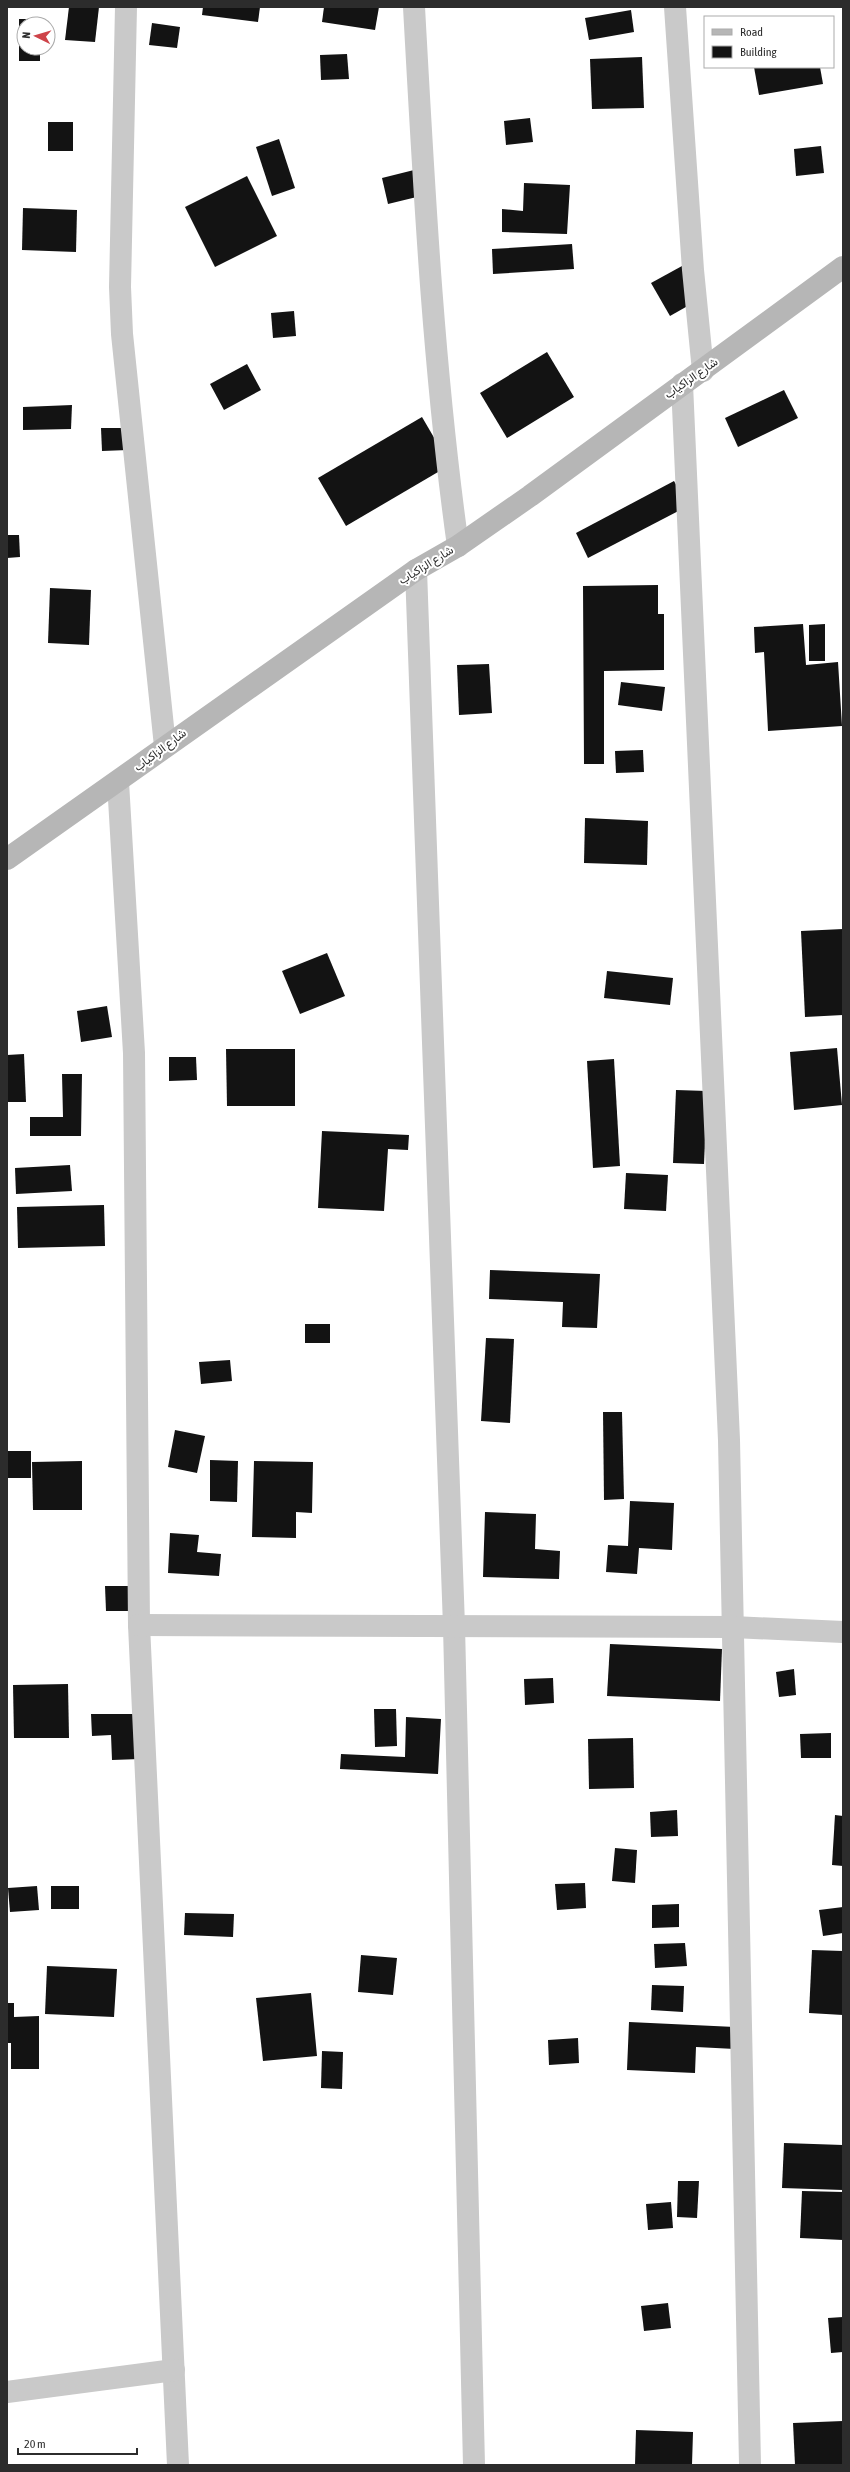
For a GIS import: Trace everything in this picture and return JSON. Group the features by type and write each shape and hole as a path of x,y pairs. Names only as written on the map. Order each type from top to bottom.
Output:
{"street":[{"path":"126,7 120,287 122,334 165,746"},
{"path":"414,7 429,283 448,479 458,546"},
{"path":"675,7 693,270 703,370"},
{"name":"شارع الزاكياب","path":"7,859 416,570 458,546 843,268"},
{"path":"682,384 729,1440 750,2465"},
{"path":"416,570 454,1626 474,2465"},
{"path":"118,782 134,1053 139,1625 178,2465"},
{"path":"139,1625 733,1627 843,1632"},
{"path":"7,2392 174,2370"}],"building":[{"path":"69,7 99,7 95,42 65,40"},
{"path":"203,7 260,7 258,22 202,15"},
{"path":"324,7 379,7 375,30 322,22"},
{"path":"631,10 634,32 589,40 585,18"},
{"path":"152,23 180,27 177,48 149,45"},
{"path":"347,54 349,79 321,80 320,55"},
{"path":"19,56 40,56 40,61 19,61"},
{"path":"642,57 644,108 592,109 590,59"},
{"path":"754,68 820,68 823,84 759,95"},
{"path":"530,118 533,142 506,145 504,121"},
{"path":"48,122 73,122 73,151 48,151"},
{"path":"279,139 295,188 272,196 256,147"},
{"path":"821,146 824,173 796,176 794,149"},
{"path":"422,168 429,194 388,204 382,178"},
{"path":"247,176 277,236 215,267 185,207"},
{"path":"524,183 570,185 567,234 502,232 502,209 523,211"},
{"path":"23,208 77,210 76,252 22,250"},
{"path":"572,244 574,269 493,274 492,249"},
{"path":"682,266 700,299 670,316 651,283"},
{"path":"294,311 296,336 273,338 271,313"},
{"path":"547,352 574,397 507,438 480,393"},
{"path":"247,364 261,390 224,410 210,384"},
{"path":"784,390 798,418 738,447 725,418"},
{"path":"72,405 71,429 23,430 23,407"},
{"path":"422,417 450,465 346,526 318,478"},
{"path":"101,428 127,428 128,450 102,451"},
{"path":"674,481 688,506 588,558 576,533"},
{"path":"7,535 19,535 20,557 7,558"},
{"path":"658,585 658,614 664,614 664,670 604,671 604,764 584,764 583,586"},
{"path":"50,588 91,590 89,645 48,643"},
{"path":"803,624 806,665 838,662 842,726 768,731 764,652 755,653 754,627"},
{"path":"825,624 825,661 809,661 809,625"},
{"path":"489,664 492,713 459,715 457,665"},
{"path":"621,682 665,687 662,711 618,705"},
{"path":"643,750 644,772 616,773 615,751"},
{"path":"585,818 648,821 647,865 584,863"},
{"path":"843,929 843,1015 805,1017 801,931"},
{"path":"327,953 345,996 300,1014 282,971"},
{"path":"607,971 673,978 670,1005 604,998"},
{"path":"107,1006 112,1037 81,1042 77,1011"},
{"path":"837,1048 842,1105 794,1110 790,1052"},
{"path":"226,1049 295,1049 295,1106 227,1106"},
{"path":"24,1054 26,1102 7,1102 7,1055"},
{"path":"169,1057 196,1057 197,1080 169,1081"},
{"path":"614,1059 620,1166 593,1168 587,1061"},
{"path":"62,1074 82,1074 81,1136 30,1136 30,1117 63,1117"},
{"path":"676,1090 707,1091 704,1164 673,1163"},
{"path":"322,1131 409,1135 408,1150 388,1149 384,1211 318,1208"},
{"path":"70,1165 72,1191 16,1194 15,1168"},
{"path":"626,1173 668,1175 666,1211 624,1209"},
{"path":"104,1205 105,1246 18,1248 17,1207"},
{"path":"490,1270 600,1274 597,1328 562,1327 563,1302 489,1299"},
{"path":"305,1324 330,1324 330,1343 305,1343"},
{"path":"486,1338 514,1339 510,1423 481,1421"},
{"path":"230,1360 232,1381 201,1384 199,1362"},
{"path":"603,1412 622,1412 624,1499 604,1500"},
{"path":"175,1430 205,1436 197,1473 168,1467"},
{"path":"8,1451 31,1451 31,1478 7,1478"},
{"path":"210,1460 238,1461 237,1502 210,1501"},
{"path":"82,1461 82,1510 33,1510 32,1462"},
{"path":"254,1461 313,1462 312,1513 296,1512 296,1538 252,1537"},
{"path":"630,1501 674,1503 672,1550 639,1548 637,1574 606,1572 608,1545 628,1546"},
{"path":"485,1512 536,1514 535,1549 560,1551 559,1579 483,1577"},
{"path":"170,1533 199,1535 197,1552 221,1554 219,1576 168,1573"},
{"path":"105,1586 135,1586 135,1611 106,1611"},
{"path":"610,1644 722,1649 720,1701 607,1696"},
{"path":"794,1669 796,1695 779,1697 776,1672"},
{"path":"553,1678 554,1703 525,1705 524,1679"},
{"path":"68,1684 69,1738 14,1738 13,1685"},
{"path":"374,1709 396,1709 397,1746 375,1747"},
{"path":"91,1714 139,1714 140,1759 112,1760 111,1735 92,1736"},
{"path":"406,1717 441,1719 438,1774 340,1769 341,1754 405,1757"},
{"path":"831,1733 831,1758 801,1758 800,1734"},
{"path":"633,1738 634,1788 589,1789 588,1739"},
{"path":"677,1810 678,1836 651,1837 650,1812"},
{"path":"835,1815 843,1816 843,1866 832,1865"},
{"path":"615,1848 637,1850 635,1883 612,1881"},
{"path":"585,1883 586,1908 557,1910 555,1884"},
{"path":"37,1886 39,1910 10,1912 8,1888"},
{"path":"51,1886 79,1886 79,1909 51,1909"},
{"path":"679,1904 679,1927 652,1928 652,1905"},
{"path":"843,1907 843,1933 823,1936 819,1910"},
{"path":"185,1913 234,1914 233,1937 184,1935"},
{"path":"685,1943 687,1966 655,1968 654,1944"},
{"path":"812,1950 843,1951 843,2015 809,2013"},
{"path":"361,1955 397,1958 393,1995 358,1992"},
{"path":"47,1966 117,1969 114,2017 45,2014"},
{"path":"652,1985 684,1986 683,2012 651,2010"},
{"path":"311,1993 317,2056 263,2061 256,1998"},
{"path":"7,2003 14,2003 14,2017 39,2016 39,2069 11,2069 11,2043 7,2043"},
{"path":"629,2022 735,2027 735,2049 696,2047 695,2073 627,2070"},
{"path":"578,2038 579,2063 549,2065 548,2040"},
{"path":"322,2051 343,2052 342,2089 321,2088"},
{"path":"784,2143 843,2145 843,2190 782,2188"},
{"path":"678,2181 699,2181 697,2218 677,2217"},
{"path":"802,2191 843,2192 843,2240 800,2238"},
{"path":"671,2202 673,2228 648,2230 646,2204"},
{"path":"668,2303 671,2328 644,2331 641,2306"},
{"path":"843,2317 843,2352 831,2353 828,2318"},
{"path":"843,2421 843,2465 795,2465 793,2423"},
{"path":"636,2430 693,2432 692,2465 635,2465"}]}
